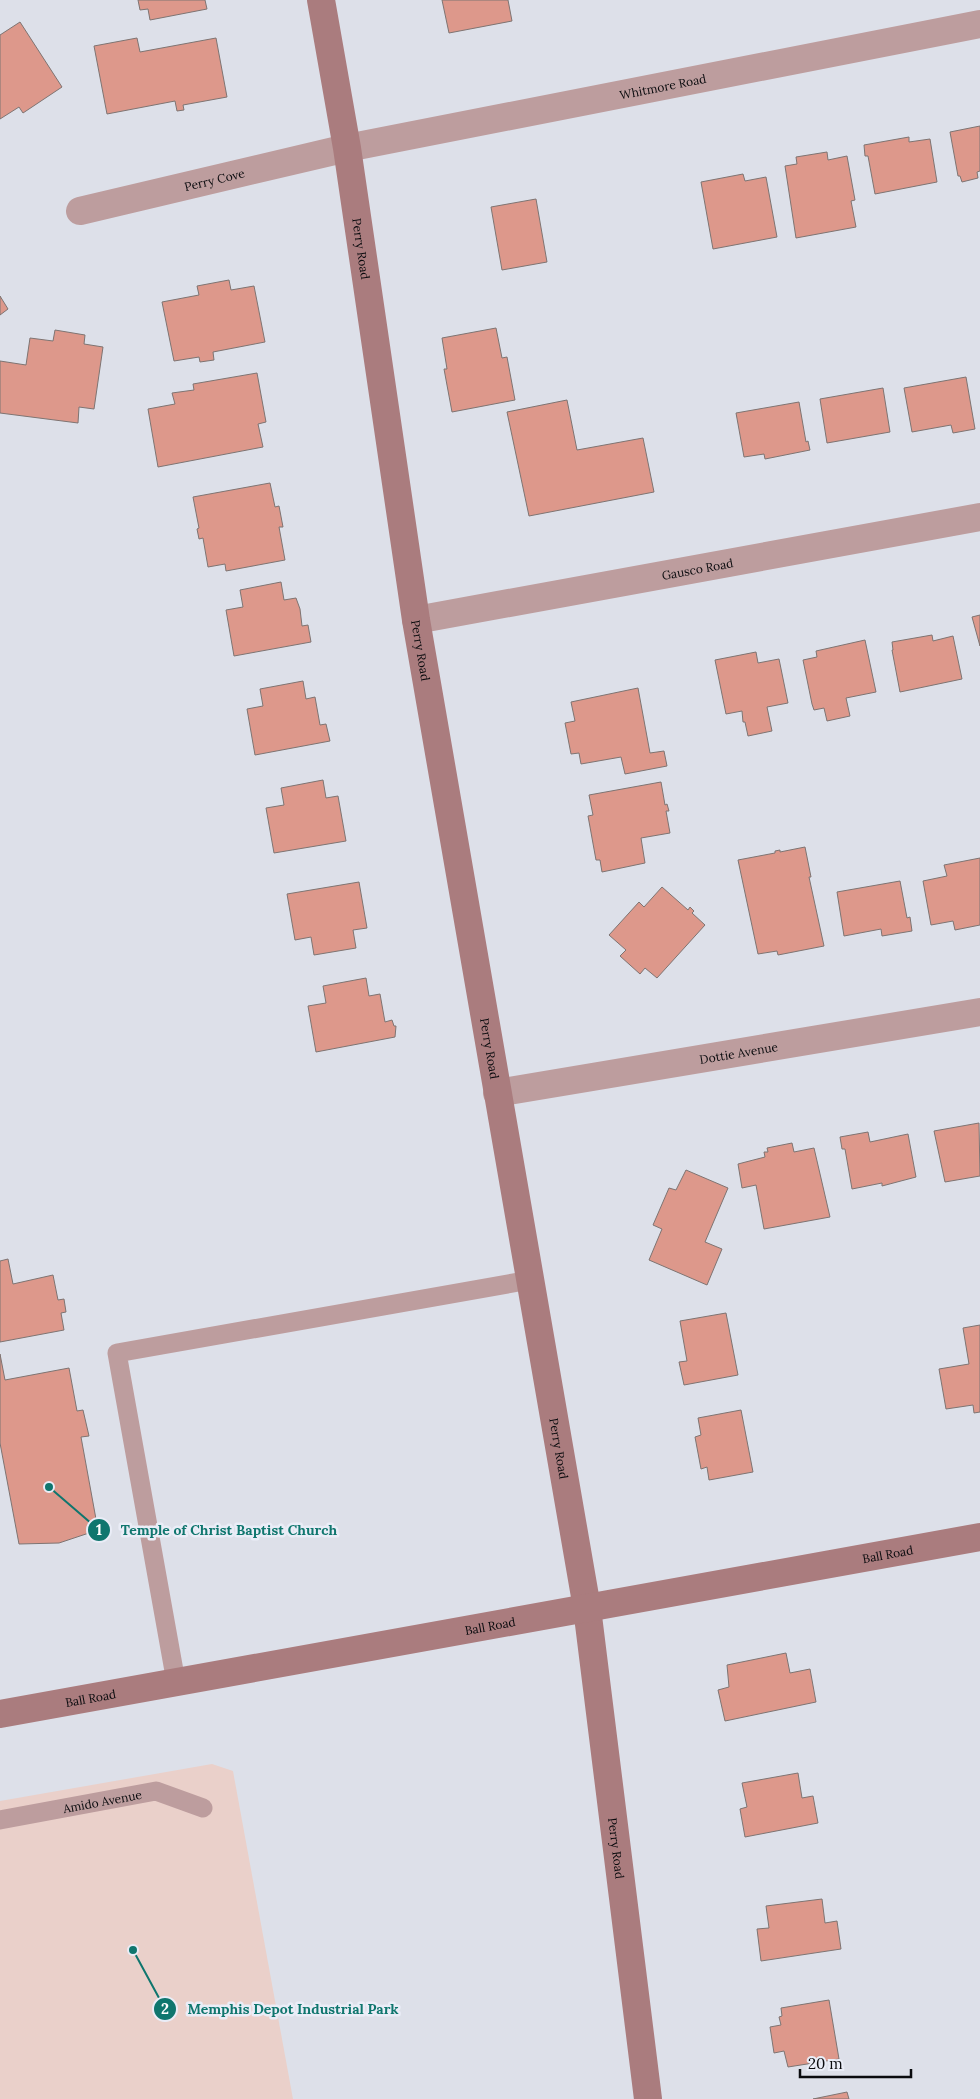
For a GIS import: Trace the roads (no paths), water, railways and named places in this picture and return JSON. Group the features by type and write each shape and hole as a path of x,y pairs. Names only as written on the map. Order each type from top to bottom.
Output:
{"street":[{"name":"Perry Road","path":"321,0 347,148 416,620 588,1608 648,2099"},
{"name":"Whitmore Road","path":"347,148 980,24"},
{"name":"Perry Cove","path":"80,211 347,148"},
{"name":"Gausco Road","path":"416,620 980,517"},
{"name":"Dottie Avenue","path":"497,1093 980,1012"},
{"name":"Ball Road","path":"0,1714 980,1537"}],"lane":[{"path":"176,1682 117,1353 530,1280"},
{"name":"Amido Avenue","path":"0,1820 156,1791 203,1808"}],"place":[{"name":"Temple of Christ Baptist Church","path":"49,1487"},
{"name":"Memphis Depot Industrial Park","path":"133,1950"}]}
